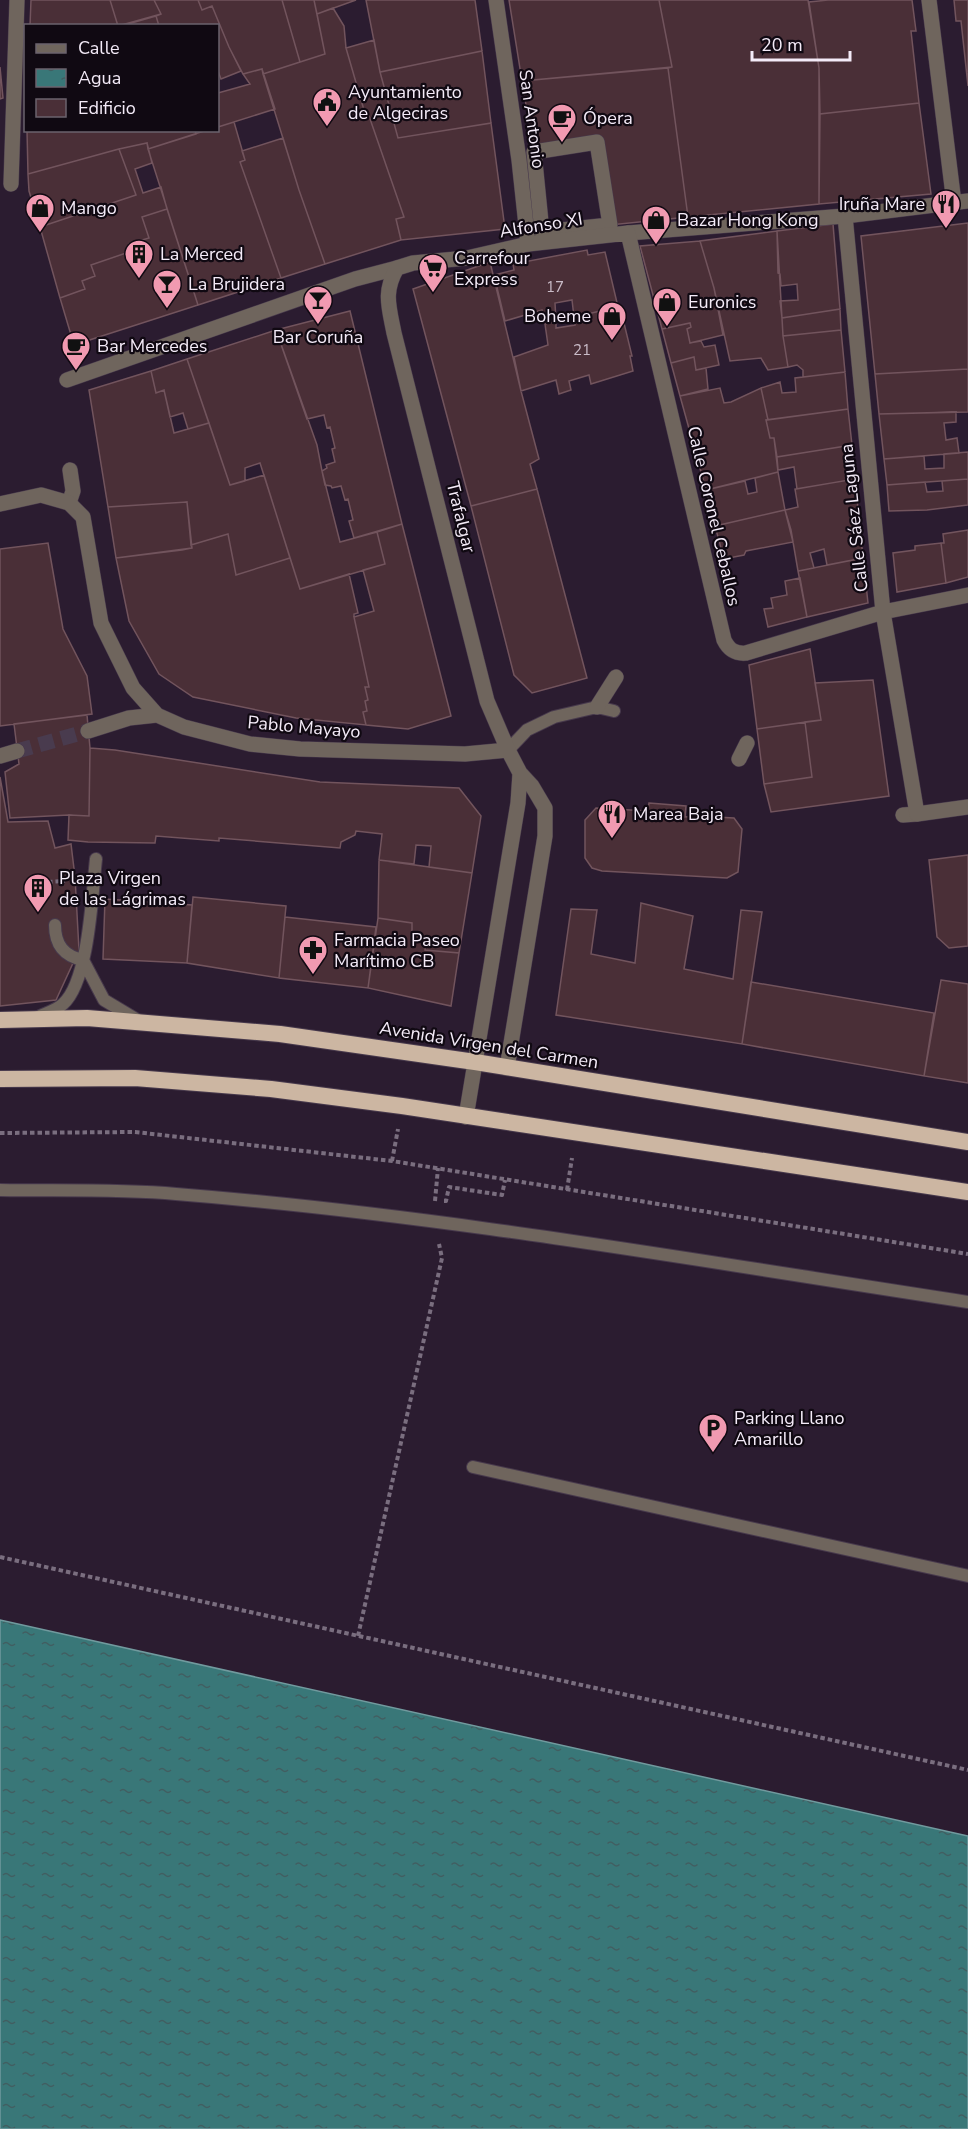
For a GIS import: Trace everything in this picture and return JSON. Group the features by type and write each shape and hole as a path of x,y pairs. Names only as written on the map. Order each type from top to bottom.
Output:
{"highway":[{"name":"Avenida Virgen del Carmen","path":"0,1020 87,1018 280,1034 475,1062 968,1142"},
{"path":"0,1079 84,1077 147,1079 271,1089 402,1106 968,1192"}],"street":[{"path":"11,184 17,0"},
{"name":"San Antonio","path":"496,0 519,160 528,244"},
{"path":"929,0 961,202"},
{"path":"597,142 610,225 542,232 534,152 597,142"},
{"name":"Alfonso XI","path":"67,380 355,279 413,263 467,258 528,244 628,233 845,216 961,202"},
{"name":"Calle Sáez Laguna","path":"845,216 883,612 910,814 968,807"},
{"name":"Calle Coronel Ceballos","path":"628,233 724,640 723,651 746,653 883,612 968,595"},
{"name":"Trafalgar","path":"397,268 389,281 388,298 394,333 487,702 507,750 545,808 544,836 507,1068"},
{"path":"0,504 41,495 69,503 73,491 70,470"},
{"name":"Pablo Mayayo","path":"69,503 83,517 101,623 133,688 157,715 184,726 260,745 300,749 465,754 507,750"},
{"path":"597,707 616,678"},
{"path":"88,731 129,718 157,715"},
{"path":"739,759 747,743"},
{"path":"0,756 17,751"},
{"path":"466,1117 518,803 520,773"}],"lane":[{"path":"507,750 527,730 554,717 597,707 614,711"},
{"path":"35,1019 64,1004 77,982 83,960 96,859"},
{"path":"55,926 58,945 65,953 83,960 104,1000 142,1023"},
{"path":"0,1190 174,1193 435,1222 968,1302"},
{"path":"473,1467 968,1576"}],"path":[{"path":"48,882 65,881"},
{"path":"0,1133 135,1132 296,1148 438,1168 968,1254"},
{"path":"358,1636 442,1258 435,1222 438,1168"},
{"path":"435,1199 446,1201 449,1187 502,1195 505,1179"},
{"path":"0,1557 968,1770"}],"water":[{"path":"0,1620 968,1836 968,2129 0,2129"}],"building":[{"path":"31,0 110,0 117,24 30,24"},
{"path":"110,0 154,0 161,14 125,24 117,24"},
{"path":"154,0 198,0 202,10 212,6 241,71 221,79 219,74 219,24 158,24 156,16 161,14"},
{"path":"198,0 282,0 300,62 263,74 262,69 243,74 212,6 202,10"},
{"path":"282,0 314,0 325,54 300,62"},
{"path":"314,0 356,0 317,14"},
{"path":"366,0 475,0 482,51 380,72"},
{"path":"509,0 659,0 672,67 522,81"},
{"path":"659,0 808,0 819,68 819,204 688,217 668,68 672,67"},
{"path":"912,0 916,31 911,31 919,103 820,114 819,68 809,2"},
{"path":"954,0 968,0 968,86 961,21 956,21"},
{"name":"Ayuntamiento de Algeciras","path":"333,8 344,26 346,48 366,117 369,116 404,217 396,219 401,240 325,264 263,74 325,54 317,14"},
{"path":"156,16 158,24 128,24"},
{"path":"374,40 398,138 491,123 505,229 401,240 396,219 404,217 369,116 366,117 346,48"},
{"path":"482,51 491,123 398,138 380,72"},
{"path":"0,67 3,98 0,99"},
{"path":"668,68 688,217 610,225 597,142 534,152 522,81"},
{"path":"262,69 275,109 219,127 219,93 250,84 243,74"},
{"path":"919,103 931,194 819,204 820,114"},
{"path":"234,122 245,160 240,162 281,278 198,305 148,149 201,132 219,132 219,127"},
{"path":"27,132 196,132 196,134 148,149 147,143 28,174"},
{"path":"283,138 325,264 281,278 240,162 245,160 242,151"},
{"path":"147,143 152,163 135,169 143,193 161,187 167,209 142,217 149,238 129,244 132,251 91,265 95,276 82,281 85,289 60,298 40,227 136,195 119,149"},
{"path":"119,149 136,195 40,227 29,191 28,174"},
{"name":"La Merced","path":"167,209 198,305 74,345 60,298 85,289 82,281 95,276 91,265 132,251 129,244 149,238 142,217"},
{"path":"968,223 968,369 875,374 861,236"},
{"path":"833,224 840,309 782,318 780,301 798,300 797,284 781,286 778,273 777,231"},
{"path":"777,231 783,336 788,367 768,370 761,358 730,361 714,288 700,241"},
{"path":"700,241 714,288 723,335 690,343 687,329 691,327 690,323 662,329 640,246"},
{"path":"587,250 588,255 605,252 618,307 574,317 572,300 555,303 556,321 545,324 542,310 505,321 494,275 514,270 513,264"},
{"path":"490,262 539,459 530,464 537,489 471,506 413,289"},
{"path":"618,307 632,356 630,356 633,371 591,384 589,375 569,381 571,390 559,394 556,380 521,391 514,357 548,345 545,324 556,321 556,328 575,325 574,317"},
{"path":"840,309 841,330 783,336 782,318"},
{"path":"350,311 402,524 354,538 349,521 353,520 348,499 345,500 341,486 332,488 325,485 322,471 327,468 326,465 335,462 332,449 335,448 330,427 327,428 324,415 307,419 276,330"},
{"path":"690,323 691,327 687,329 690,343 701,341 704,347 715,345 719,365 696,370 694,357 671,363 662,329"},
{"path":"276,330 317,445 340,542 377,532 385,564 300,589 260,463 245,468 245,481 230,485 187,359"},
{"path":"841,330 845,372 803,377 803,370 797,365 788,367 783,336"},
{"path":"694,357 696,370 706,368 708,389 680,396 671,363"},
{"path":"187,359 209,423 188,429 183,413 170,417 164,390 156,393 151,371"},
{"path":"968,369 968,412 879,414 875,374"},
{"path":"151,371 156,393 164,390 174,433 209,423 230,485 264,475 290,558 236,575 228,534 191,545 187,502 108,507 89,390"},
{"path":"845,372 848,409 768,420 761,388 780,382 782,393 796,392 795,378"},
{"path":"720,388 724,403 761,388 770,438 774,438 778,472 706,490 680,396"},
{"path":"848,409 852,445 777,457 774,438 770,438 766,420"},
{"path":"956,412 956,422 944,423 946,440 957,438 959,453 884,459 879,414"},
{"path":"852,445 855,479 797,489 794,467 778,470 777,457"},
{"path":"968,452 968,479 887,485 884,459 924,456 925,469 944,468 944,454"},
{"path":"778,472 785,510 715,526 706,490 745,481 748,494 757,492 755,478"},
{"path":"855,479 863,558 827,565 824,549 810,553 814,568 798,571 785,510 798,507 795,489"},
{"path":"968,479 968,505 927,510 889,511 887,485 925,482 927,492 943,491 942,481"},
{"path":"537,489 587,678 532,693 514,675 471,506"},
{"path":"187,502 192,548 116,558 108,507"},
{"path":"785,510 793,542 746,551 744,555 724,559 715,526"},
{"path":"402,524 451,716 408,729 366,725 363,712 367,711 365,701 368,700 365,687 369,687 354,617 374,611 363,570 385,564 377,532"},
{"path":"968,530 968,577 946,583 941,543 944,543 943,534"},
{"path":"228,534 236,575 290,558 300,589 349,574 358,613 354,614 354,617 369,687 365,687 368,700 365,701 367,711 363,712 366,725 296,718 193,697 159,674 129,621 116,558 192,548 191,545"},
{"path":"48,543 63,629 87,676 92,714 0,726 0,549"},
{"path":"941,543 946,583 897,592 893,553 915,550 915,546"},
{"path":"863,558 868,603 807,617 798,571"},
{"path":"800,578 807,617 768,627 764,609 773,608 771,598 787,595 785,581"},
{"path":"810,649 821,720 757,729 749,665"},
{"path":"873,680 889,796 771,812 764,784 812,777 805,722 821,720 815,683"},
{"path":"87,715 90,748 89,816 10,818 5,772 19,764 14,724"},
{"path":"805,722 812,777 764,784 757,729"},
{"path":"90,748 320,782 459,788 481,816 472,873 429,867 431,846 416,845 414,864 379,860 382,834 356,831 355,835 341,842 340,848 219,838 219,841 156,836 155,843 68,840 69,815 89,816"},
{"name":"Plaza Virgen de las Lágrimas","path":"0,777 8,822 48,821 55,848 71,844 79,950 56,1000 0,1006"},
{"path":"649,803 686,806 685,817 734,818 742,829 738,872 727,878 602,871 592,868 585,858 585,820 596,808 648,811"},
{"path":"968,855 968,946 949,948 937,937 929,860"},
{"path":"379,860 472,873 459,953 425,950 427,936 412,936 412,923 378,918"},
{"path":"193,897 286,906 279,978 187,963"},
{"path":"105,899 192,905 187,963 103,959"},
{"path":"641,903 693,916 684,969 733,979 741,910 762,912 742,1044 556,1015 571,909 597,910 591,954 635,963"},
{"path":"285,917 376,927 368,988 279,978"},
{"path":"378,918 412,923 412,936 427,936 425,950 459,953 451,1006 368,988"},
{"path":"941,980 968,984 968,1083 924,1076"},
{"path":"751,982 934,1013 924,1076 742,1044"}],"tunnel":[{"path":"17,751 88,731"}],"place":[{"name":"Ayuntamiento de Algeciras","path":"327,128"},
{"name":"Ópera","path":"562,144"},
{"name":"Iruña Mare","path":"946,230"},
{"name":"Mango","path":"40,234"},
{"name":"Bazar Hong Kong","path":"656,246"},
{"name":"La Merced","path":"139,280"},
{"name":"Carrefour Express","path":"433,294"},
{"name":"La Brujidera","path":"167,310"},
{"name":"Bar Coruña","path":"318,326"},
{"name":"Euronics","path":"667,328"},
{"name":"Boheme","path":"612,342"},
{"name":"Bar Mercedes","path":"76,372"},
{"name":"Marea Baja","path":"612,840"},
{"name":"Plaza Virgen de las Lágrimas","path":"38,914"},
{"name":"Farmacia Paseo Marítimo CB","path":"313,976"},
{"name":"Parking Llano Amarillo","path":"713,1454"}]}
